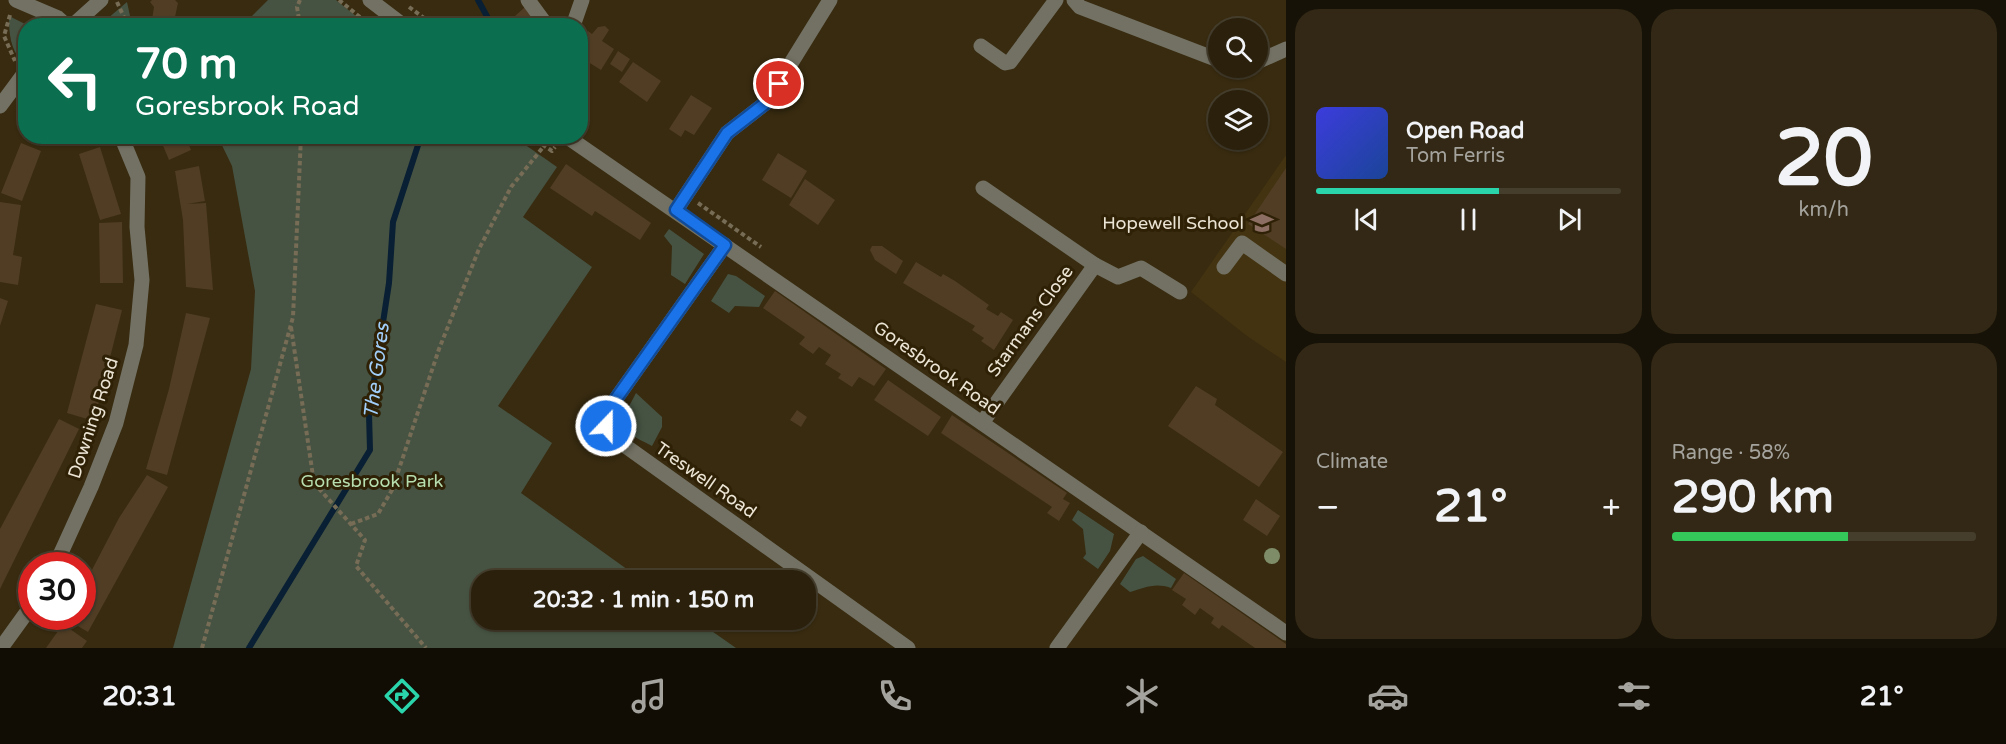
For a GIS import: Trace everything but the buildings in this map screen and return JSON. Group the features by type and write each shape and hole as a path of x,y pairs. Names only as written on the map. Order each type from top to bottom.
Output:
{"street":[{"path":"81,18 101,0"},
{"path":"528,0 541,18"},
{"path":"576,18 582,0"},
{"path":"676,210 727,133 767,102 830,0"},
{"path":"981,46 1005,63 1010,62 1056,0"},
{"path":"1074,0 1080,7 1208,56"},
{"path":"377,2 395,18"},
{"path":"14,4 58,18"},
{"path":"1268,57 1286,49"},
{"path":"0,106 18,82"},
{"name":"Downing Road","path":"62,552 92,487 116,423 136,345 142,280 137,227 138,177 124,144"},
{"name":"Goresbrook Road","path":"568,144 676,210 1286,633"},
{"name":"Starmans Close","path":"982,423 1095,265 983,188"},
{"path":"1224,267 1242,243 1286,274"},
{"name":"Treswell Road","path":"725,245 613,403 606,415 606,426 624,446 908,648"},
{"path":"1095,265 1118,277 1141,268 1180,292"},
{"path":"1057,648 1141,532"},
{"path":"1,648 18,624"}],"path":[{"path":"115,0 126,18"},
{"path":"299,18 297,7 300,0"},
{"path":"339,0 361,18"},
{"path":"14,4 4,36 11,56 18,64"},
{"path":"405,4 424,18"},
{"path":"202,648 293,317 301,144"},
{"path":"541,144 552,151 558,144"},
{"path":"349,523 378,514 392,490 439,349 479,249 511,187 544,146"},
{"path":"291,323 314,483 365,540 356,566 426,648"}],"shaded area":[{"name":"Hopewell School","path":"1286,155 1286,362 1247,336 1191,292"}],"green space":[{"path":"268,0 336,0 358,18 250,18"},
{"path":"127,2 130,18 108,18"},
{"path":"9,16 18,20 18,56 11,40"},
{"name":"Goresbrook Park","path":"221,144 524,144 557,167 523,217 592,267 498,406 552,443 521,493 628,570 471,570 471,630 710,630 736,648 173,648 251,369 255,291 232,166"},
{"path":"669,229 704,254 685,284 671,275 672,246 664,236"},
{"path":"728,274 736,276 765,296 759,307 735,306 729,313 711,301"},
{"path":"636,393 662,417 662,427 652,446 630,434 622,425 625,413"},
{"path":"1078,510 1114,534 1110,551 1098,569 1083,558 1086,554 1083,529 1072,520"},
{"path":"1143,556 1176,579 1171,588 1155,586 1130,592 1120,584 1136,559"}],"waterway":[{"name":"The Gores","path":"478,0 488,18"},
{"name":"The Gores","path":"249,648 370,450 369,414 389,283 393,222 418,144"}],"place":[{"name":"Hopewell School","path":"1262,223"}],"route":[{"path":"606,426 606,415 613,403 725,245 676,210 727,133 767,102 779,84"}]}
